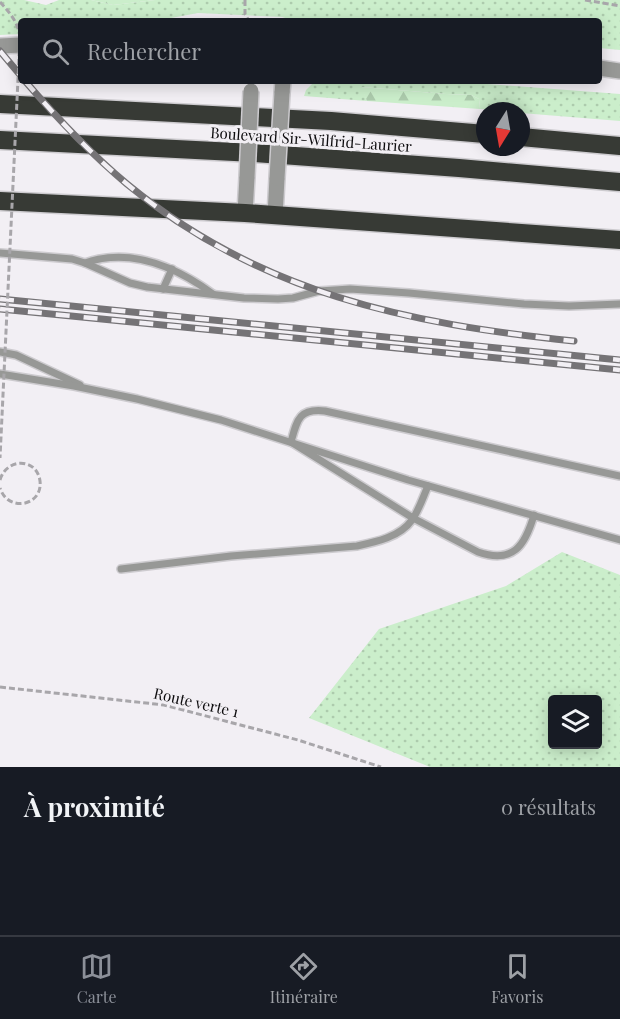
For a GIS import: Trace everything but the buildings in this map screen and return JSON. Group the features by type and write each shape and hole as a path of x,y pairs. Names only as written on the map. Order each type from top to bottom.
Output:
{"highway":[{"name":"Boulevard Sir-Wilfrid-Laurier","path":"0,104 332,121 476,133"},
{"path":"530,138 620,146"},
{"name":"Boulevard Sir-Wilfrid-Laurier","path":"0,140 254,153 620,182"},
{"path":"0,201 245,213 620,240"}],"street":[{"path":"0,46 18,45"},
{"path":"602,68 620,71"},
{"path":"602,75 620,76"},
{"path":"245,213 251,86"},
{"path":"275,216 283,87"}],"lane":[{"path":"0,253 60,258 85,263 130,283 163,289 262,300 293,298 319,291 350,289 524,304 569,306 620,304"},
{"path":"85,263 106,258 130,258 155,262 216,295"},
{"path":"163,289 172,270"},
{"path":"0,352 16,355 91,390"},
{"path":"0,374 180,409 428,486 620,540"},
{"path":"291,442 299,418 309,411 318,410 620,476"},
{"path":"291,442 413,518 487,555 506,556 515,551 529,533 534,515"},
{"path":"121,569 231,556 357,546 376,542 402,530 413,518 428,486"}],"path":[{"path":"245,0 247,18"},
{"path":"585,0 620,6"},
{"path":"0,1 15,19 18,26"},
{"path":"0,458 18,79"},
{"path":"0,480 6,469 19,463 34,469 40,483 36,496 23,504 9,501 0,488"},
{"name":"Route verte 1","path":"0,687 164,705 298,740 381,767"}],"green space":[{"path":"0,0 24,0 46,5 59,0 91,0 113,5 155,0 620,0 620,50 602,48 602,18 285,18 198,13 171,18 18,18 18,34 0,35"},
{"path":"91,0 155,0 113,5"},
{"path":"312,84 488,84 620,94 620,121 530,114 530,102 479,102 479,99 471,95 362,87 367,101 304,96"},
{"path":"361,87 471,95 479,99 479,102 476,102 476,109 367,101"},
{"path":"562,552 620,575 620,767 430,767 309,718 379,629 506,586"}],"railway":[{"path":"0,51 18,72"},
{"path":"28,84 74,135 127,184 177,221 229,252 283,277 338,297 394,313 453,325 574,341"},
{"path":"0,299 620,360"},
{"path":"0,309 620,370"}]}
